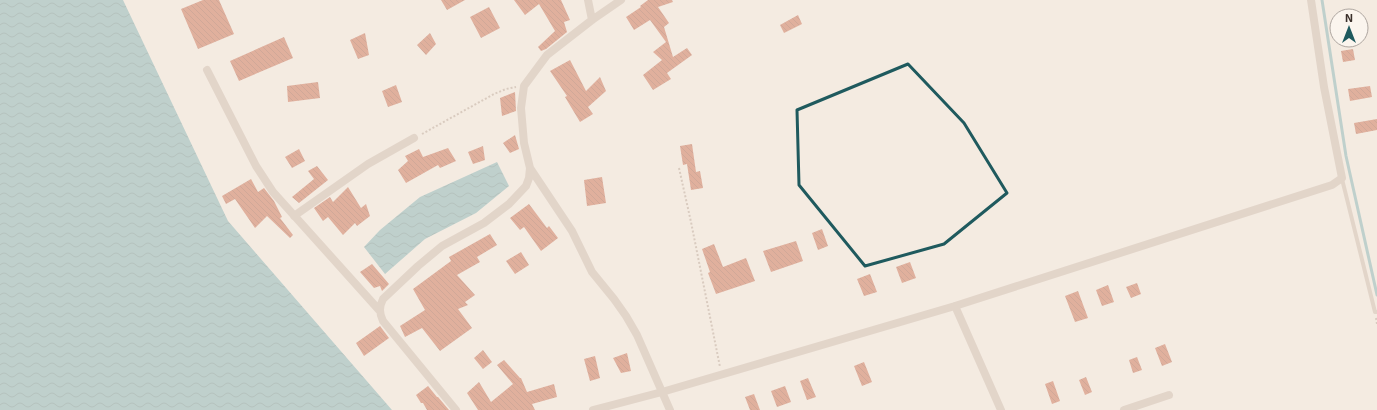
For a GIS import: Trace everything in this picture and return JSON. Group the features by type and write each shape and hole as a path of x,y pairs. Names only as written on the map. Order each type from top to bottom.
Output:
{"street":[{"path":"588,0 592,20"},
{"path":"379,310 383,299 418,266 442,246 484,223 509,204 526,186 530,168 521,121 521,103 524,86 547,55 592,20 621,0"},
{"path":"593,410 662,392 955,306 1332,185 1342,178 1324,87 1311,0"},
{"path":"208,70 256,166 273,192 379,310 383,321 456,410"},
{"path":"294,216 368,164 414,138"},
{"path":"530,168 572,231 592,272 626,316 670,410"},
{"path":"955,306 1001,410"},
{"path":"1124,410 1169,395"}],"lane":[{"path":"1342,178 1375,312 1377,312"}],"path":[{"path":"414,138 494,94 506,89 524,86"},
{"path":"679,168 722,374"}],"highlighted area":[{"path":"908,64 964,123 1007,193 944,244 865,266 799,185 797,110"}],"water":[{"path":"0,0 123,0 228,221 392,410 0,410"},
{"path":"497,162 509,186 476,213 425,239 385,274 364,247 380,230 420,197"}],"building":[{"path":"203,0 219,0 234,34 198,49 181,9"},
{"path":"441,0 465,0 447,10"},
{"path":"514,0 561,0 570,20 564,22 567,32 546,49 541,51 538,47 555,31 539,4 525,15"},
{"path":"648,0 672,0 673,2 658,7 669,23 664,27 673,57 687,48 692,55 667,73 671,79 653,90 643,75 662,60 653,52 666,42 650,20 634,30 626,17 641,7 640,6"},
{"path":"489,7 500,28 481,38 470,17"},
{"path":"798,15 802,24 784,33 780,25"},
{"path":"365,33 369,55 358,59 350,40"},
{"path":"430,33 436,44 426,55 417,45"},
{"path":"284,37 293,58 239,81 230,61"},
{"path":"1353,49 1355,60 1343,62 1341,51"},
{"path":"570,60 586,91 600,77 606,91 588,107 593,114 580,122 565,97 567,96 550,71"},
{"path":"318,82 320,98 288,102 287,86"},
{"path":"396,85 402,102 388,107 382,91"},
{"path":"1370,86 1372,97 1350,101 1348,89"},
{"path":"515,92 516,111 502,116 500,98"},
{"path":"1377,119 1377,130 1356,134 1354,123"},
{"path":"515,135 519,149 510,153 503,143"},
{"path":"692,144 696,172 700,171 703,188 691,190 687,164 683,165 680,146"},
{"path":"483,146 485,160 473,164 468,152"},
{"path":"448,148 456,161 440,168 438,165 406,183 398,170 408,161 405,156 419,149 423,157"},
{"path":"299,149 305,161 292,168 285,157"},
{"path":"317,166 328,180 299,203 292,197 314,179 308,171"},
{"path":"602,177 606,203 587,206 584,180"},
{"path":"251,179 258,192 264,188 274,201 282,217 280,218 293,235 290,238 267,216 255,228 235,199 226,204 222,196"},
{"path":"348,187 361,208 366,204 370,216 357,226 355,223 343,235 328,217 323,221 314,208 330,197 333,202"},
{"path":"529,204 547,228 549,226 558,238 541,251 524,227 520,230 510,218"},
{"path":"822,229 828,246 818,250 812,233"},
{"path":"490,234 497,245 477,257 480,262 457,275 475,295 465,302 468,305 458,309 472,328 440,351 422,328 405,337 400,326 425,310 413,289 451,261 449,257"},
{"path":"796,241 803,261 771,272 763,251"},
{"path":"714,244 723,267 746,258 755,281 716,294 708,273 710,272 702,249"},
{"path":"521,252 529,265 515,274 506,261"},
{"path":"910,262 916,278 902,283 896,267"},
{"path":"372,264 389,284 382,291 380,286 374,288 360,272"},
{"path":"870,274 877,292 864,296 857,279"},
{"path":"1137,283 1141,294 1131,298 1126,287"},
{"path":"1108,285 1114,302 1102,306 1096,290"},
{"path":"1078,291 1088,318 1075,322 1065,296"},
{"path":"380,326 389,338 364,356 356,343"},
{"path":"1165,344 1172,362 1162,366 1155,348"},
{"path":"483,350 492,362 483,369 474,358"},
{"path":"627,353 631,371 621,373 613,358"},
{"path":"595,356 600,378 590,381 584,359"},
{"path":"1137,357 1142,370 1133,373 1129,360"},
{"path":"504,360 521,378 527,392 554,384 557,397 532,404 535,410 478,410 467,393 479,382 491,402 513,384 497,365"},
{"path":"864,362 872,382 862,386 854,366"},
{"path":"1086,377 1092,392 1085,395 1079,380"},
{"path":"808,378 816,397 807,400 800,381"},
{"path":"1053,381 1060,401 1052,404 1045,384"},
{"path":"428,386 449,410 427,410 416,395"},
{"path":"785,386 791,402 777,407 771,391"},
{"path":"754,394 760,410 750,410 745,397"}],"waterway":[{"path":"1322,0 1346,156 1377,295"}]}
